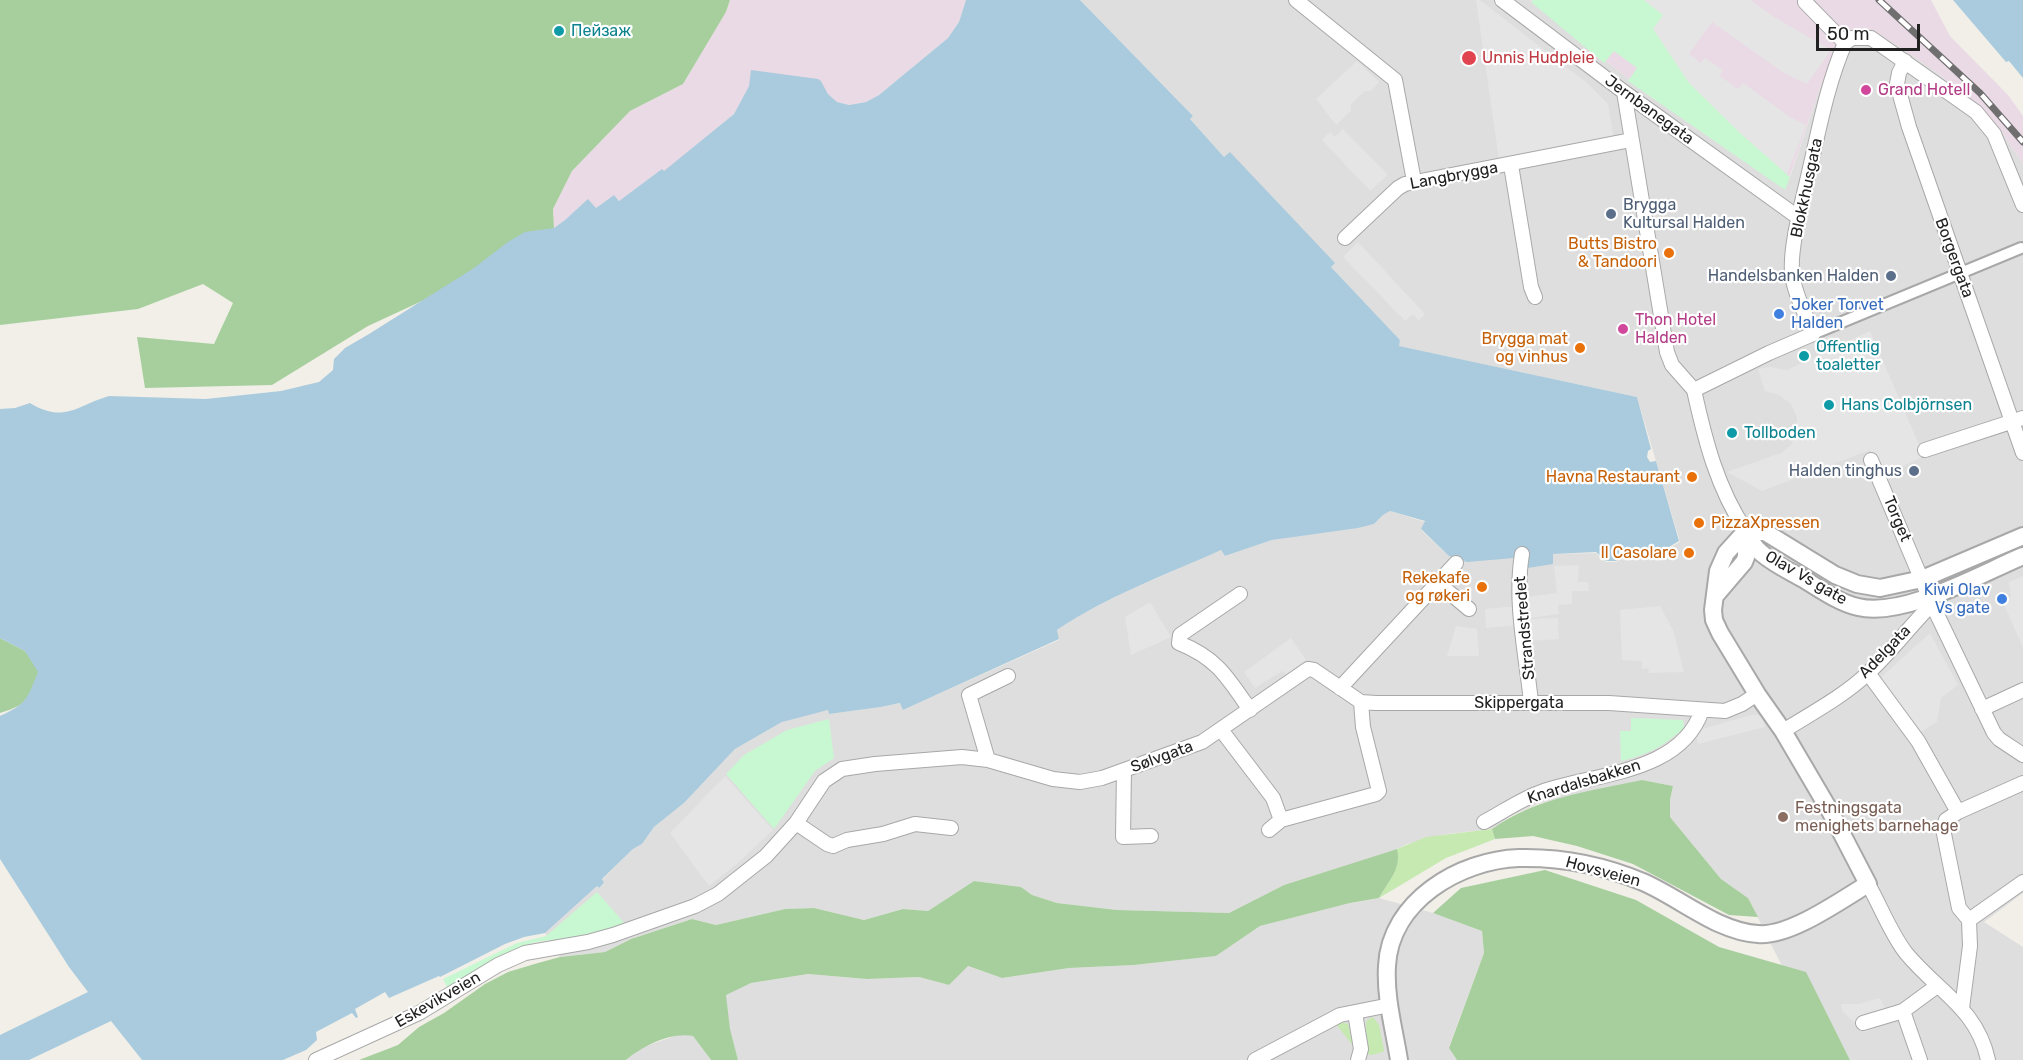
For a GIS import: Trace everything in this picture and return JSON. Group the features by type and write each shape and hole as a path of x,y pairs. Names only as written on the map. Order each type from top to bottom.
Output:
{"street":[{"path":"1296,0 1395,80 1414,181"},
{"name":"Jernbanegata","path":"1502,0 1624,92 1799,218"},
{"path":"1805,2 1845,43 1852,39 1871,38 1976,112 1994,134 2023,205"},
{"name":"Blokkhusgata","path":"1813,334 1792,273 1799,218 1835,66 1845,43"},
{"name":"Borgergata","path":"1905,61 1897,84 1909,127 1960,273 2018,420 2023,453"},
{"path":"1624,92 1630,140 1667,352 1672,365 1694,390 1705,438 1722,490 1746,531 1726,553 1718,571 1714,598 1720,633 1757,694 1783,730 1830,811 1903,950 1921,971 1962,1008 1975,1024 1985,1046 1988,1060"},
{"name":"Langbrygga","path":"1345,238 1398,188 1414,181 1511,165 1630,140"},
{"name":"Langbrygga","path":"1511,165 1531,287 1535,297"},
{"path":"1694,390 1769,353 2021,248"},
{"path":"1925,450 2018,420"},
{"name":"Torget","path":"1871,460 1922,579"},
{"name":"Olav Vs gate","path":"1746,531 1765,532 1835,575 1857,584 1880,588 1922,579 2023,536"},
{"name":"Olav Vs gate","path":"1746,531 1757,550 1830,595 1858,607 1887,609 1931,600 2023,556"},
{"name":"Strandstredet","path":"1522,554 1519,571 1521,605 1531,702"},
{"path":"1340,688 1456,563"},
{"path":"1922,579 1982,710 1999,740 2023,755"},
{"path":"1438,583 1469,609"},
{"path":"1240,594 1180,635 1179,643 1210,659 1222,671 1250,710"},
{"name":"Adelgata","path":"1783,730 1839,696 1868,673 1931,600"},
{"name":"Sølvgata","path":"796,823 824,781 842,769 875,764 962,757 988,760 1066,781 1080,782 1102,778 1202,742 1308,669 1314,670"},
{"name":"Skippergata","path":"1314,670 1362,702 1396,704 1610,703 1725,711 1757,694"},
{"path":"1868,673 1918,741 1958,812"},
{"path":"988,760 969,694 1008,676"},
{"path":"1982,710 2023,690"},
{"path":"1269,830 1281,820 1376,794 1379,791 1363,727 1362,702"},
{"name":"Knardalsbakken","path":"1484,822 1542,792 1624,772 1670,753 1699,720 1702,710"},
{"path":"1222,730 1273,798 1281,820"},
{"path":"1124,770 1123,837 1151,836"},
{"path":"1962,1008 1970,946 1969,920 1959,908 1943,829 1946,820 1958,812 2023,783"},
{"path":"796,823 833,846 848,840 883,834 915,824 951,828"},
{"name":"Eskevikveien","path":"316,1060 419,1013 498,965 525,953 613,935 695,906 718,894 766,856 796,823"},
{"name":"Hovsveien","path":"1399,1060 1390,1005 1387,965 1396,929 1408,909 1420,897 1439,883 1456,875 1502,859 1567,860 1609,870 1642,882 1722,925 1760,935 1803,922 1868,884"},
{"path":"1969,920 2023,882"},
{"path":"1863,1023 1903,1011 1937,986"},
{"path":"1255,1060 1340,1015 1390,1005"},
{"path":"1903,1011 1920,1060"},
{"path":"1355,1012 1361,1049 1358,1060"}],"shaded area":[{"path":"730,0 966,0 959,22 948,38 879,95 866,102 849,105 837,102 828,94 821,81 749,86 734,114 664,172 661,170 619,201 614,195 596,208 588,200 554,228 553,209 572,171 630,111 683,84 726,12"},
{"path":"1080,0 1529,0 1654,99 1790,177 1822,82 1845,43 1881,34 1939,74 1983,109 2023,163 2023,893 1984,922 2023,947 2023,1060 1850,1060 1806,973 1782,966 1748,898 1721,879 1670,817 1673,786 1642,780 1537,804 1509,817 1492,829 1447,834 1407,844 1284,885 1229,913 1117,910 1057,903 1032,895 1021,887 974,881 928,911 903,909 864,920 814,908 785,909 716,925 692,919 631,939 605,952 560,957 545,933 597,886 599,888 604,884 602,880 633,849 642,844 654,827 684,803 735,749 782,722 797,717 828,710 829,714 901,703 903,710 1059,640 1057,630 1075,618 1121,594 1221,550 1225,556 1272,540 1374,524 1390,511 1425,522 1421,530 1449,556 1526,557 1529,568 1553,554 1596,553 1606,562 1617,562 1622,557 1652,557 1680,542 1637,397 1398,346 1400,340 1331,267 1334,263 1230,153 1224,157 1190,119 1193,116"},
{"path":"1476,0 1480,0 1587,83 1608,104 1614,139 1499,160"},
{"path":"1529,0 1931,0 1950,36 2008,95 2023,116 2023,163 1983,109 1939,74 1880,34 1844,43 1822,82 1785,190 1654,99"},
{"path":"1644,0 1750,0 1774,17 1831,50 1807,84 1784,73 1712,22 1689,54 1701,63 1705,58 1723,70 1720,76 1738,89 1743,83 1790,117 1806,125 1787,174 1738,131 1689,83 1653,29 1663,15"},
{"path":"1357,61 1379,82 1371,91 1365,91 1351,104 1351,111 1336,125 1316,99"},
{"path":"1343,129 1388,175 1370,191 1322,140 1330,132 1335,137"},
{"path":"1358,242 1425,314 1419,321 1413,314 1405,321 1343,257"},
{"path":"1870,331 1924,456 1883,476 1870,450 1762,491 1727,472 1781,453 1791,445 1796,432 1797,418 1791,404 1779,395 1765,391 1758,369 1770,367 1787,370"},
{"path":"1579,565 1578,582 1588,582 1589,591 1572,591 1572,604 1558,605 1559,614 1529,618 1527,597 1557,593 1554,566"},
{"path":"2023,576 2023,648 2003,602 2004,598 2011,597 2009,582"},
{"path":"1150,602 1171,637 1131,655 1125,617"},
{"path":"1517,606 1519,625 1486,628 1485,609"},
{"path":"1660,606 1673,630 1684,672 1648,673 1649,668 1642,669 1642,661 1622,660 1620,610"},
{"path":"1558,618 1559,639 1531,641 1529,619"},
{"path":"1456,626 1477,629 1479,656 1447,656"},
{"path":"1930,633 1958,685 1941,698 1937,722 1916,735 1878,680"},
{"path":"1291,638 1306,660 1286,674 1282,671 1255,688 1244,672"},
{"path":"1755,714 1762,717 1765,727 1698,744 1695,731"},
{"path":"725,776 773,830 709,886 670,833"},
{"path":"1379,898 1433,913 1482,931 1484,953 1449,1047 1457,1060 738,1060 730,1030 725,994 751,983 808,974 867,979 919,977 949,985 967,966 1002,978 1069,968 1134,965 1216,956 1260,926"},
{"path":"1880,998 1892,1022 1865,1032 1842,1011 1841,1004 1859,1004"},
{"path":"681,1034 693,1036 711,1060 626,1060 640,1048"}],"green space":[{"path":"0,0 730,0 726,12 683,84 630,111 572,171 553,209 554,228 422,301 368,326 272,385 145,388 137,337 214,344 233,303 203,284 138,309 0,325"},
{"path":"1533,0 1644,0 1664,15 1738,131 1790,177 1785,190 1628,81 1637,68 1614,51 1604,63 1531,2"},
{"path":"0,638 25,651 39,671 27,699 0,713"},
{"path":"1631,718 1683,720 1684,728 1655,749 1621,761 1620,731 1631,731"},
{"path":"829,719 834,758 815,771 774,829 726,774 744,755 787,730"},
{"path":"1642,780 1673,786 1670,817 1721,879 1748,898 1758,917 1729,915 1633,864 1577,846 1533,836 1495,839 1492,829 1526,810 1583,792"},
{"path":"1492,829 1495,839 1446,858 1379,898 1395,869 1397,849 1426,837"},
{"path":"1397,849 1396,869 1379,898 1260,926 1216,956 1134,965 1069,968 1002,978 968,966 949,985 919,977 867,979 808,974 751,983 726,995 730,1029 738,1060 711,1060 693,1036 684,1035 657,1041 626,1060 359,1060 398,1045 419,1027 444,1013 485,984 508,972 560,957 605,952 631,939 692,919 716,925 785,909 814,908 864,920 903,909 928,911 974,881 1021,887 1032,895 1057,903 1117,910 1229,913 1284,885"},
{"path":"1545,870 1636,900 1719,947 1806,972 1850,1060 1457,1060 1449,1048 1484,953 1482,931 1433,913 1461,888"},
{"path":"597,892 626,925 583,936 536,942 515,949 448,989 443,979 517,943 546,936"},
{"path":"1373,1017 1379,1025 1384,1050 1372,1055 1367,1054 1366,1024 1367,1020"},
{"path":"1341,1022 1348,1024 1353,1046 1336,1024"}],"water":[{"path":"966,0 1080,0 1193,116 1190,119 1224,157 1230,152 1335,263 1331,267 1400,340 1399,346 1637,397 1651,449 1647,457 1650,462 1656,461 1679,541 1652,557 1622,556 1617,561 1606,561 1596,552 1553,554 1553,564 1528,568 1526,557 1467,562 1449,556 1421,529 1425,521 1390,511 1374,524 1358,528 1272,540 1225,556 1221,550 1096,607 1057,630 1059,639 903,710 900,703 829,714 828,710 782,722 735,749 684,803 654,827 642,844 633,849 602,879 604,883 599,888 597,886 545,933 505,944 440,977 389,998 385,992 355,1009 358,1017 356,1018 352,1013 316,1032 317,1040 306,1050 283,1060 142,1060 111,1021 29,1060 0,1060 0,1035 88,992 69,967 0,859 0,716 25,699 38,672 25,651 0,638 0,409 15,408 30,403 52,412 62,412 71,411 109,396 206,399 281,391 319,382 333,370 334,359 345,348 474,268 508,242 525,232 554,228 588,199 596,208 614,195 619,201 662,169 664,171 734,114 749,86 751,70 818,79 828,94 837,102 849,105 866,102 879,95 948,38 959,22"},
{"path":"1953,0 2023,0 2023,78 2009,61 2006,62"}],"railway":[{"path":"1879,0 1980,93 2023,142"}],"place":[{"name":"Пейзаж","path":"559,31"},
{"name":"Unnis Hudpleie","path":"1469,58"},
{"name":"Grand Hotell","path":"1866,90"},
{"name":"Brygga Kultursal Halden","path":"1611,214"},
{"name":"Butts Bistro & Tandoori","path":"1669,253"},
{"name":"Handelsbanken Halden","path":"1891,276"},
{"name":"Joker Torvet Halden","path":"1779,314"},
{"name":"Thon Hotel Halden","path":"1623,329"},
{"name":"Brygga mat og vinhus","path":"1580,348"},
{"name":"Offentlig toaletter","path":"1804,356"},
{"name":"Hans Colbjörnsen","path":"1829,405"},
{"name":"Tollboden","path":"1732,433"},
{"name":"Halden tinghus","path":"1914,471"},
{"name":"Havna Restaurant","path":"1692,477"},
{"name":"PizzaXpressen","path":"1699,523"},
{"name":"Il Casolare","path":"1689,553"},
{"name":"Rekekafe og røkeri","path":"1482,587"},
{"name":"Kiwi Olav Vs gate","path":"2002,599"},
{"name":"Festningsgata menighets barnehage","path":"1783,817"}]}
